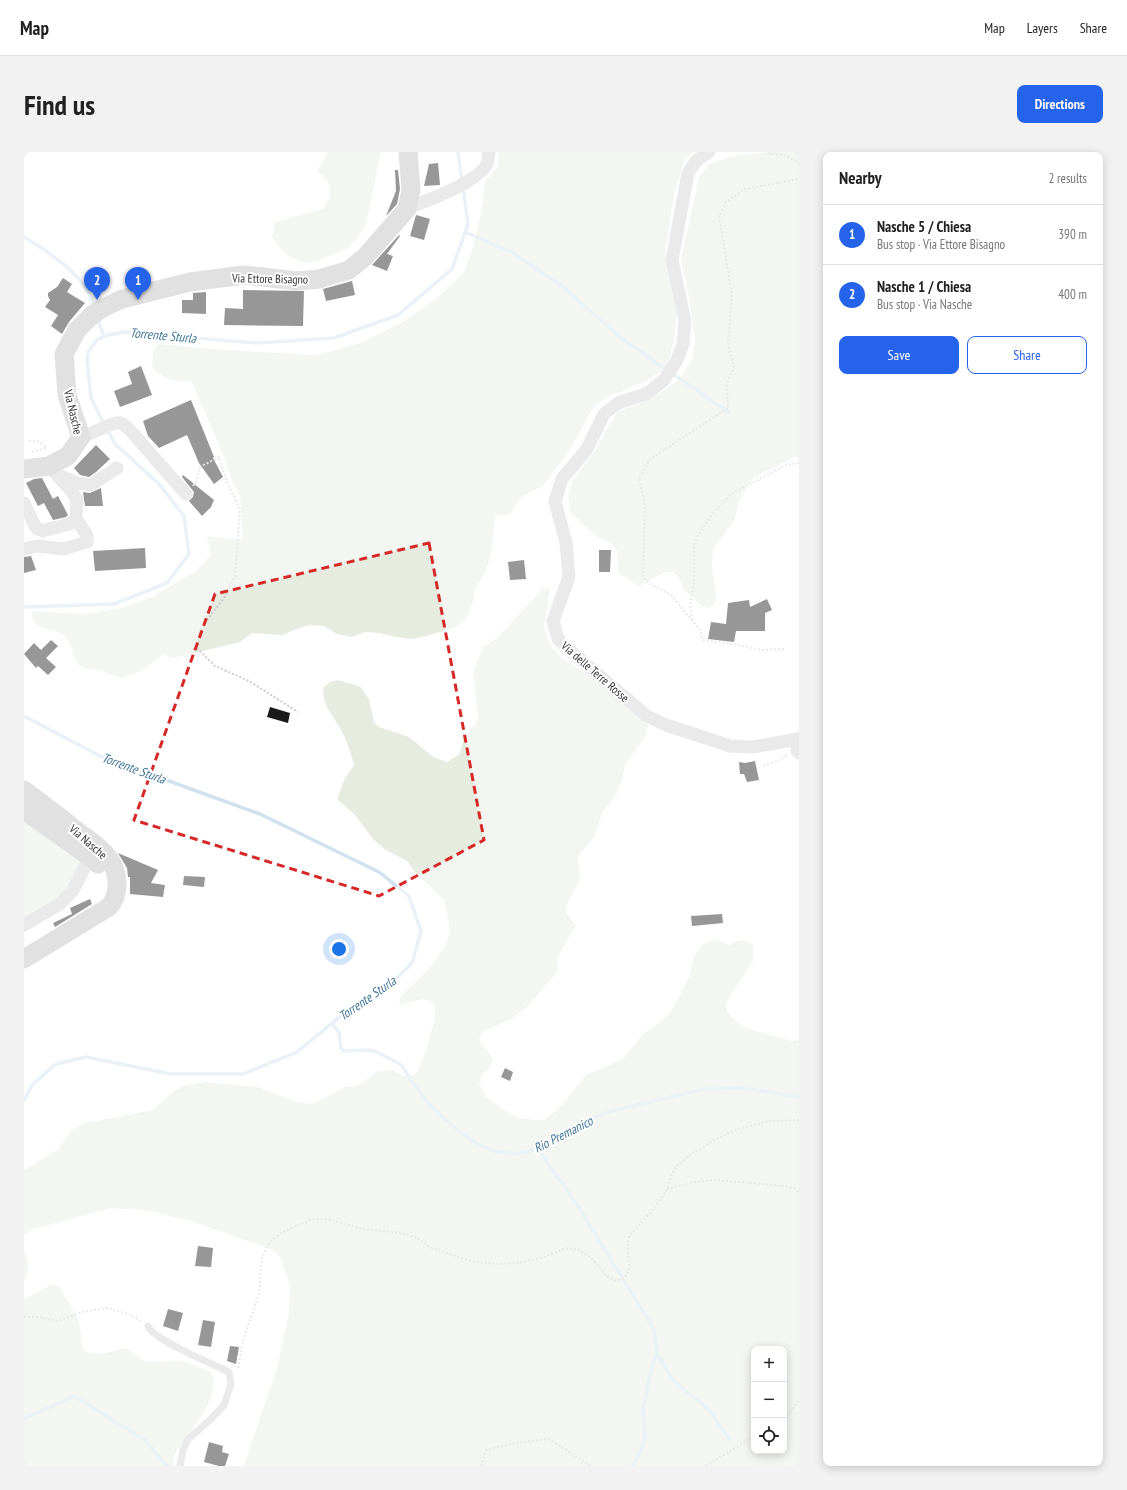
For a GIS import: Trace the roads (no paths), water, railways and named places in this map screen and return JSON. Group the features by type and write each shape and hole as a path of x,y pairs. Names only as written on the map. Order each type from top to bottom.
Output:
{"street":[{"name":"Via Ettore Bisagno","path":"122,299 190,282 244,275 298,281 319,279 349,270 365,257 407,209 411,190 408,152"},
{"path":"407,209 456,188 475,177 487,163 489,152"},
{"name":"Via delle Terre Rosse","path":"709,152 696,161 688,173 672,260 685,321 683,344 677,360 664,380 648,393 618,403 604,414 587,449 562,479 555,501 566,544 569,577 553,621 558,639 647,716 666,725 730,746 753,747 798,745"},
{"name":"Via Nasche","path":"24,469 53,470 68,456 86,435 67,395 64,354 77,330 97,312 122,299"},
{"path":"86,435 116,423 124,424 186,494"},
{"path":"53,470 77,483 91,485 116,468"},
{"path":"24,550 38,546 63,549 87,542 87,536 76,519 77,500 53,470"},
{"path":"24,503 36,528 42,531 69,524 76,519"},
{"name":"Via Nasche","path":"24,790 87,838 107,856 114,866 118,887 114,901 109,907 24,958"},
{"path":"24,810 116,876"},
{"path":"24,925 60,904 73,890 90,857"}],"lane":[{"path":"148,1326 150,1331 175,1346 229,1372 231,1384 224,1405 210,1420 188,1439 183,1450 180,1466"}],"waterway":[{"name":"Torrente Sturla","path":"458,152 462,181"},
{"name":"Torrente Sturla","path":"104,424 91,398 87,360 88,352 97,340 104,336 123,332 256,343 334,338 398,315 452,269 468,224 463,187"},
{"path":"465,232 513,253 562,286 621,338 728,412"},
{"path":"24,237 45,250 75,275 83,284 94,306"},
{"path":"97,318 104,336"},
{"name":"Torrente Sturla","path":"24,607 114,604 167,583 189,554 184,516 159,484 115,444 107,429"},
{"name":"Torrente Sturla","path":"24,716 100,756 260,814 379,872 409,896 421,931 412,963 392,983 354,1005 297,1052 243,1074 171,1074 86,1057 56,1064 33,1084 24,1100"},
{"name":"Rio Premanico","path":"332,1024 339,1032 341,1048 344,1051 369,1050 377,1052 398,1063 403,1067 411,1081 430,1105 461,1133 476,1143 494,1151 515,1154 530,1151 550,1141 570,1128 608,1112 704,1089 741,1088 799,1097"},
{"path":"537,1148 576,1203 654,1329 657,1353 651,1370 643,1409 645,1438 633,1466"},
{"path":"657,1353 673,1380 710,1411 729,1439"},
{"path":"24,1419 74,1396 145,1440 167,1466"}],"place":[{"name":"Nasche 1 / Chiesa","path":"97,300"},
{"name":"Nasche 5 / Chiesa","path":"138,300"}]}
